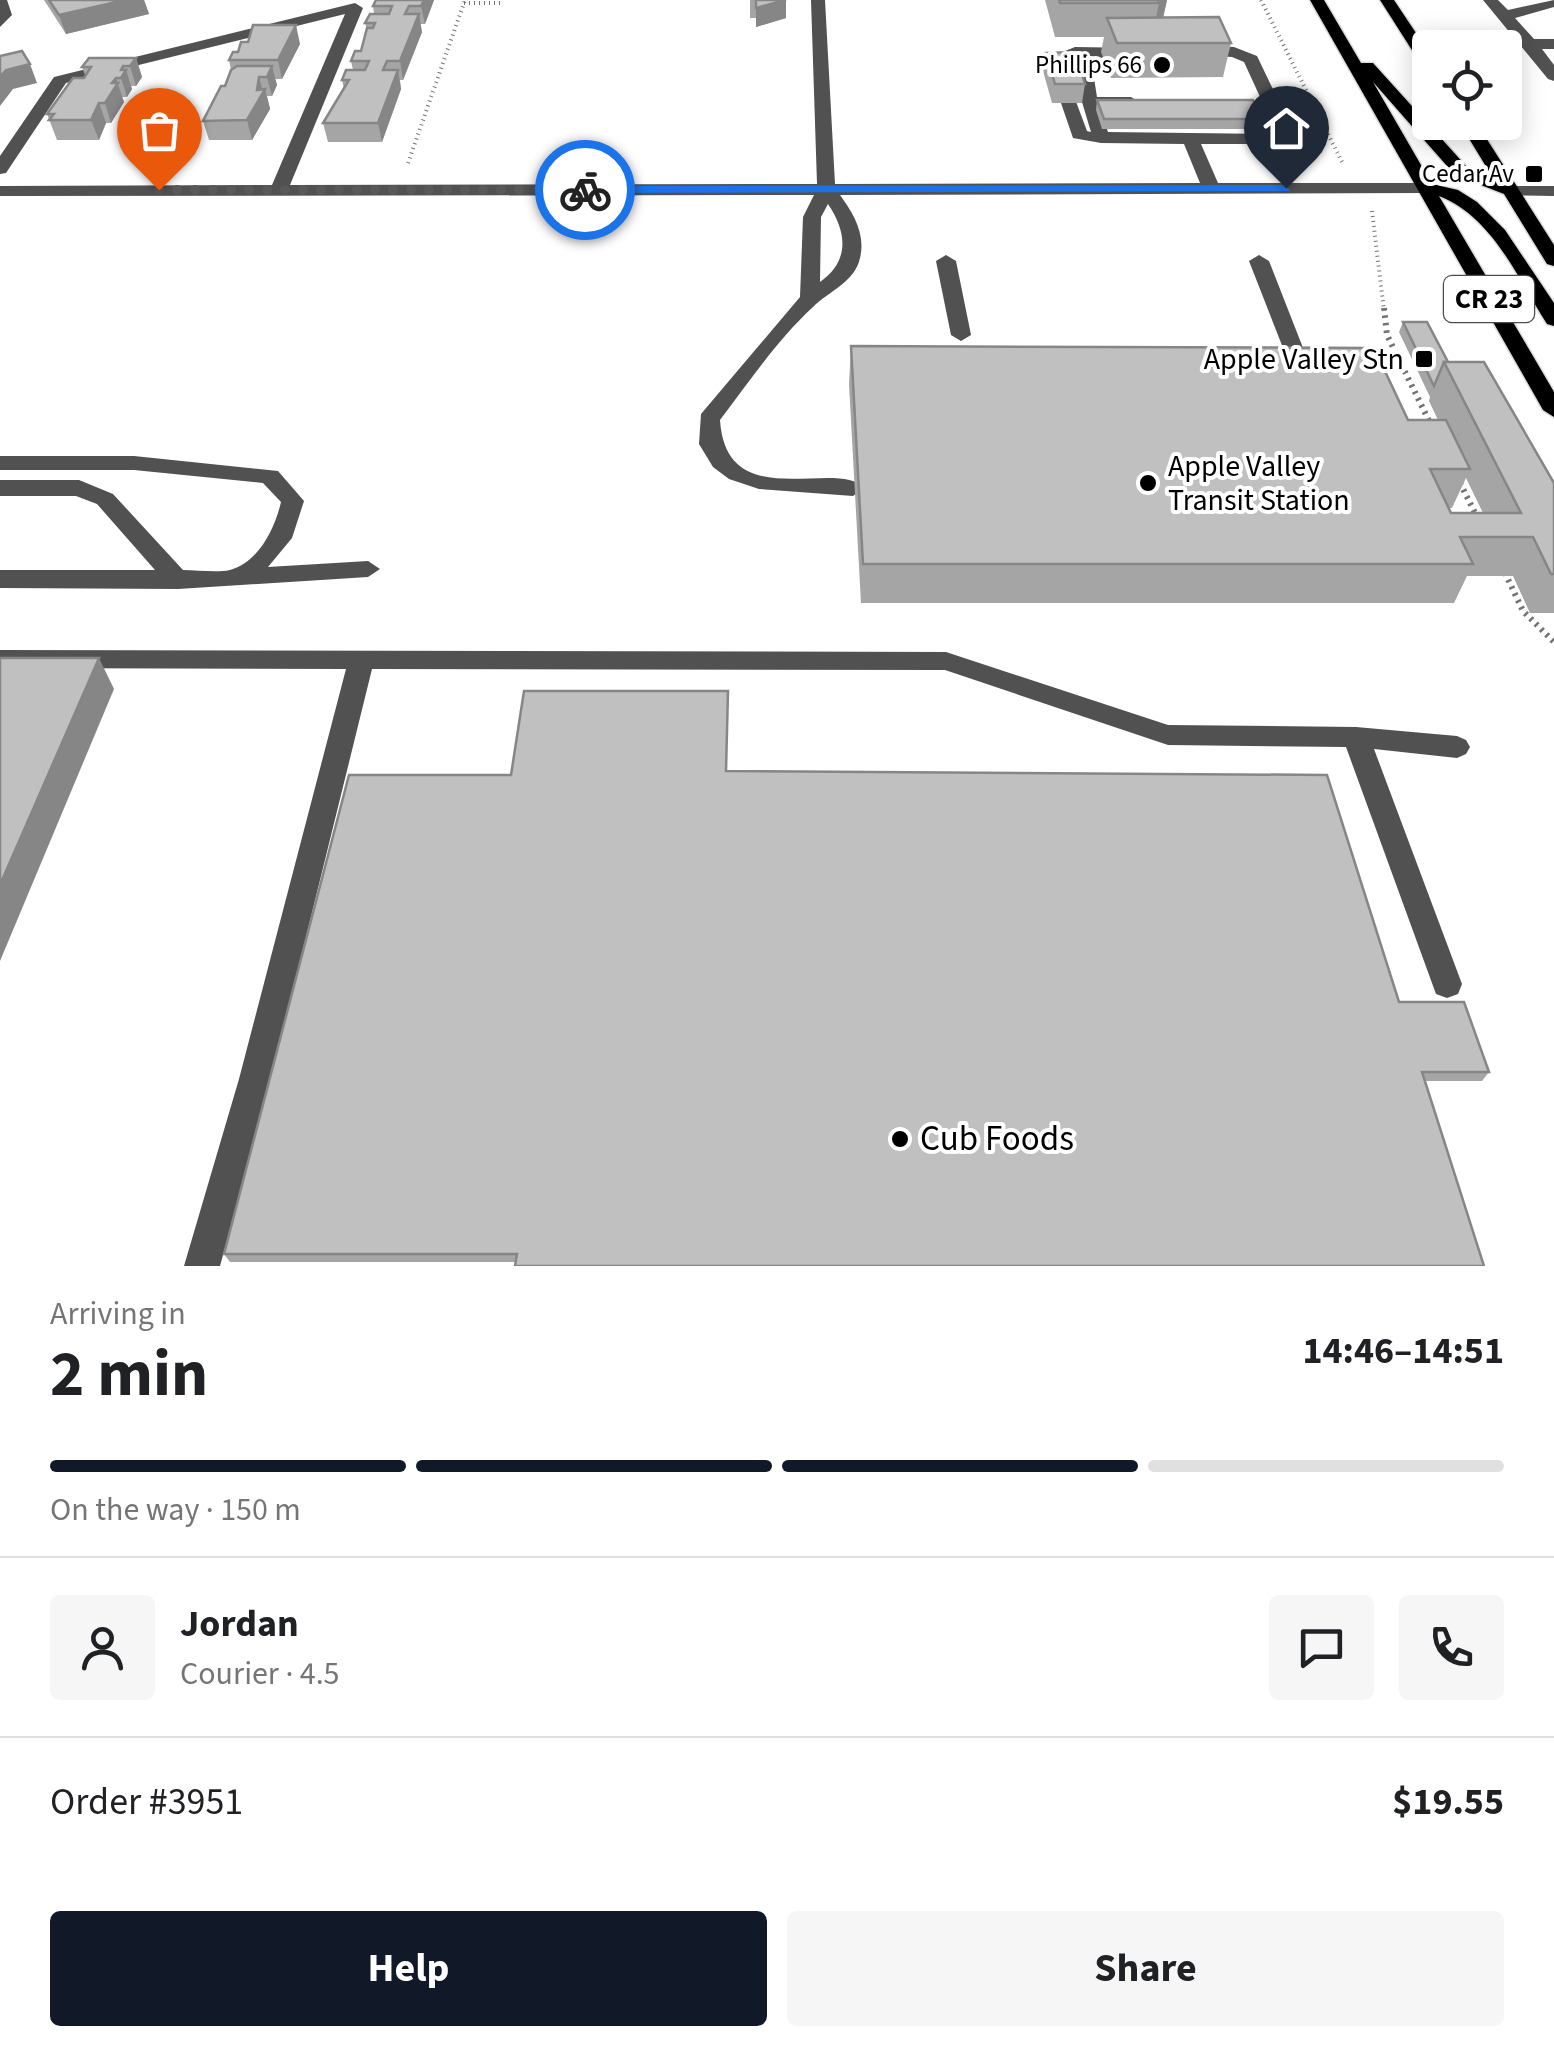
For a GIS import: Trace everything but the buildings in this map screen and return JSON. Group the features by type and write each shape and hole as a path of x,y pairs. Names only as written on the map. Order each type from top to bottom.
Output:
{"main road":[{"name":"CR 23","path":"1317,0 1554,410"},
{"path":"1387,0 1412,38"},
{"path":"1333,28 1461,171 1511,191"},
{"name":"CR 23","path":"1478,140 1554,260"},
{"path":"1424,188 1452,194 1474,207 1504,243 1554,320"}],"street":[{"path":"810,298 812,216 826,189 818,0"},
{"path":"1490,0 1554,76"},
{"path":"0,1 4,15 0,22"},
{"path":"1504,16 1554,2"},
{"path":"0,168 60,80 355,8 278,190"},
{"path":"1530,44 1554,44"},
{"path":"1069,103 1079,134 1100,138 1288,139 1262,102 1251,58 1221,50 1184,51"},
{"path":"1061,71 1061,58 1089,51 1146,51"},
{"path":"1089,51 1083,59 1100,138"},
{"path":"1090,102 1144,102"},
{"path":"1190,139 1212,188"},
{"path":"0,190 1424,188"},
{"path":"826,189 848,216 852,254 847,271 810,298 709,418 710,445 732,471 758,483 789,488 854,488"},
{"path":"1511,191 1554,191"},
{"path":"946,260 960,336"},
{"path":"1259,262 1308,386"},
{"path":"0,464 134,462 270,476 293,501 288,530 264,560 236,578"},
{"path":"0,488 79,488 106,499 178,580"},
{"path":"0,579 178,580 368,569"},
{"path":"0,659 946,661 1168,734 1356,738 1457,748"},
{"path":"202,1266 260,1060 360,662"},
{"path":"1356,738 1447,984"}],"path":[{"path":"1260,0 1336,146 1342,167 1375,216 1387,336 1438,439"},
{"path":"408,163 464,2 502,3"},
{"path":"1455,473 1481,525"},
{"path":"1498,559 1524,611 1554,642"}],"way so far":[{"path":"159,190 585,190"}],"place":[{"name":"Phillips 66","path":"1162,65"},
{"name":"Cedar Av","path":"1534,174"},
{"name":"Apple Valley Stn","path":"1424,359"},
{"name":"Apple Valley Transit Station","path":"1148,483"},
{"name":"Cub Foods","path":"900,1139"}],"route":[{"path":"585,190 1286,188"}]}
